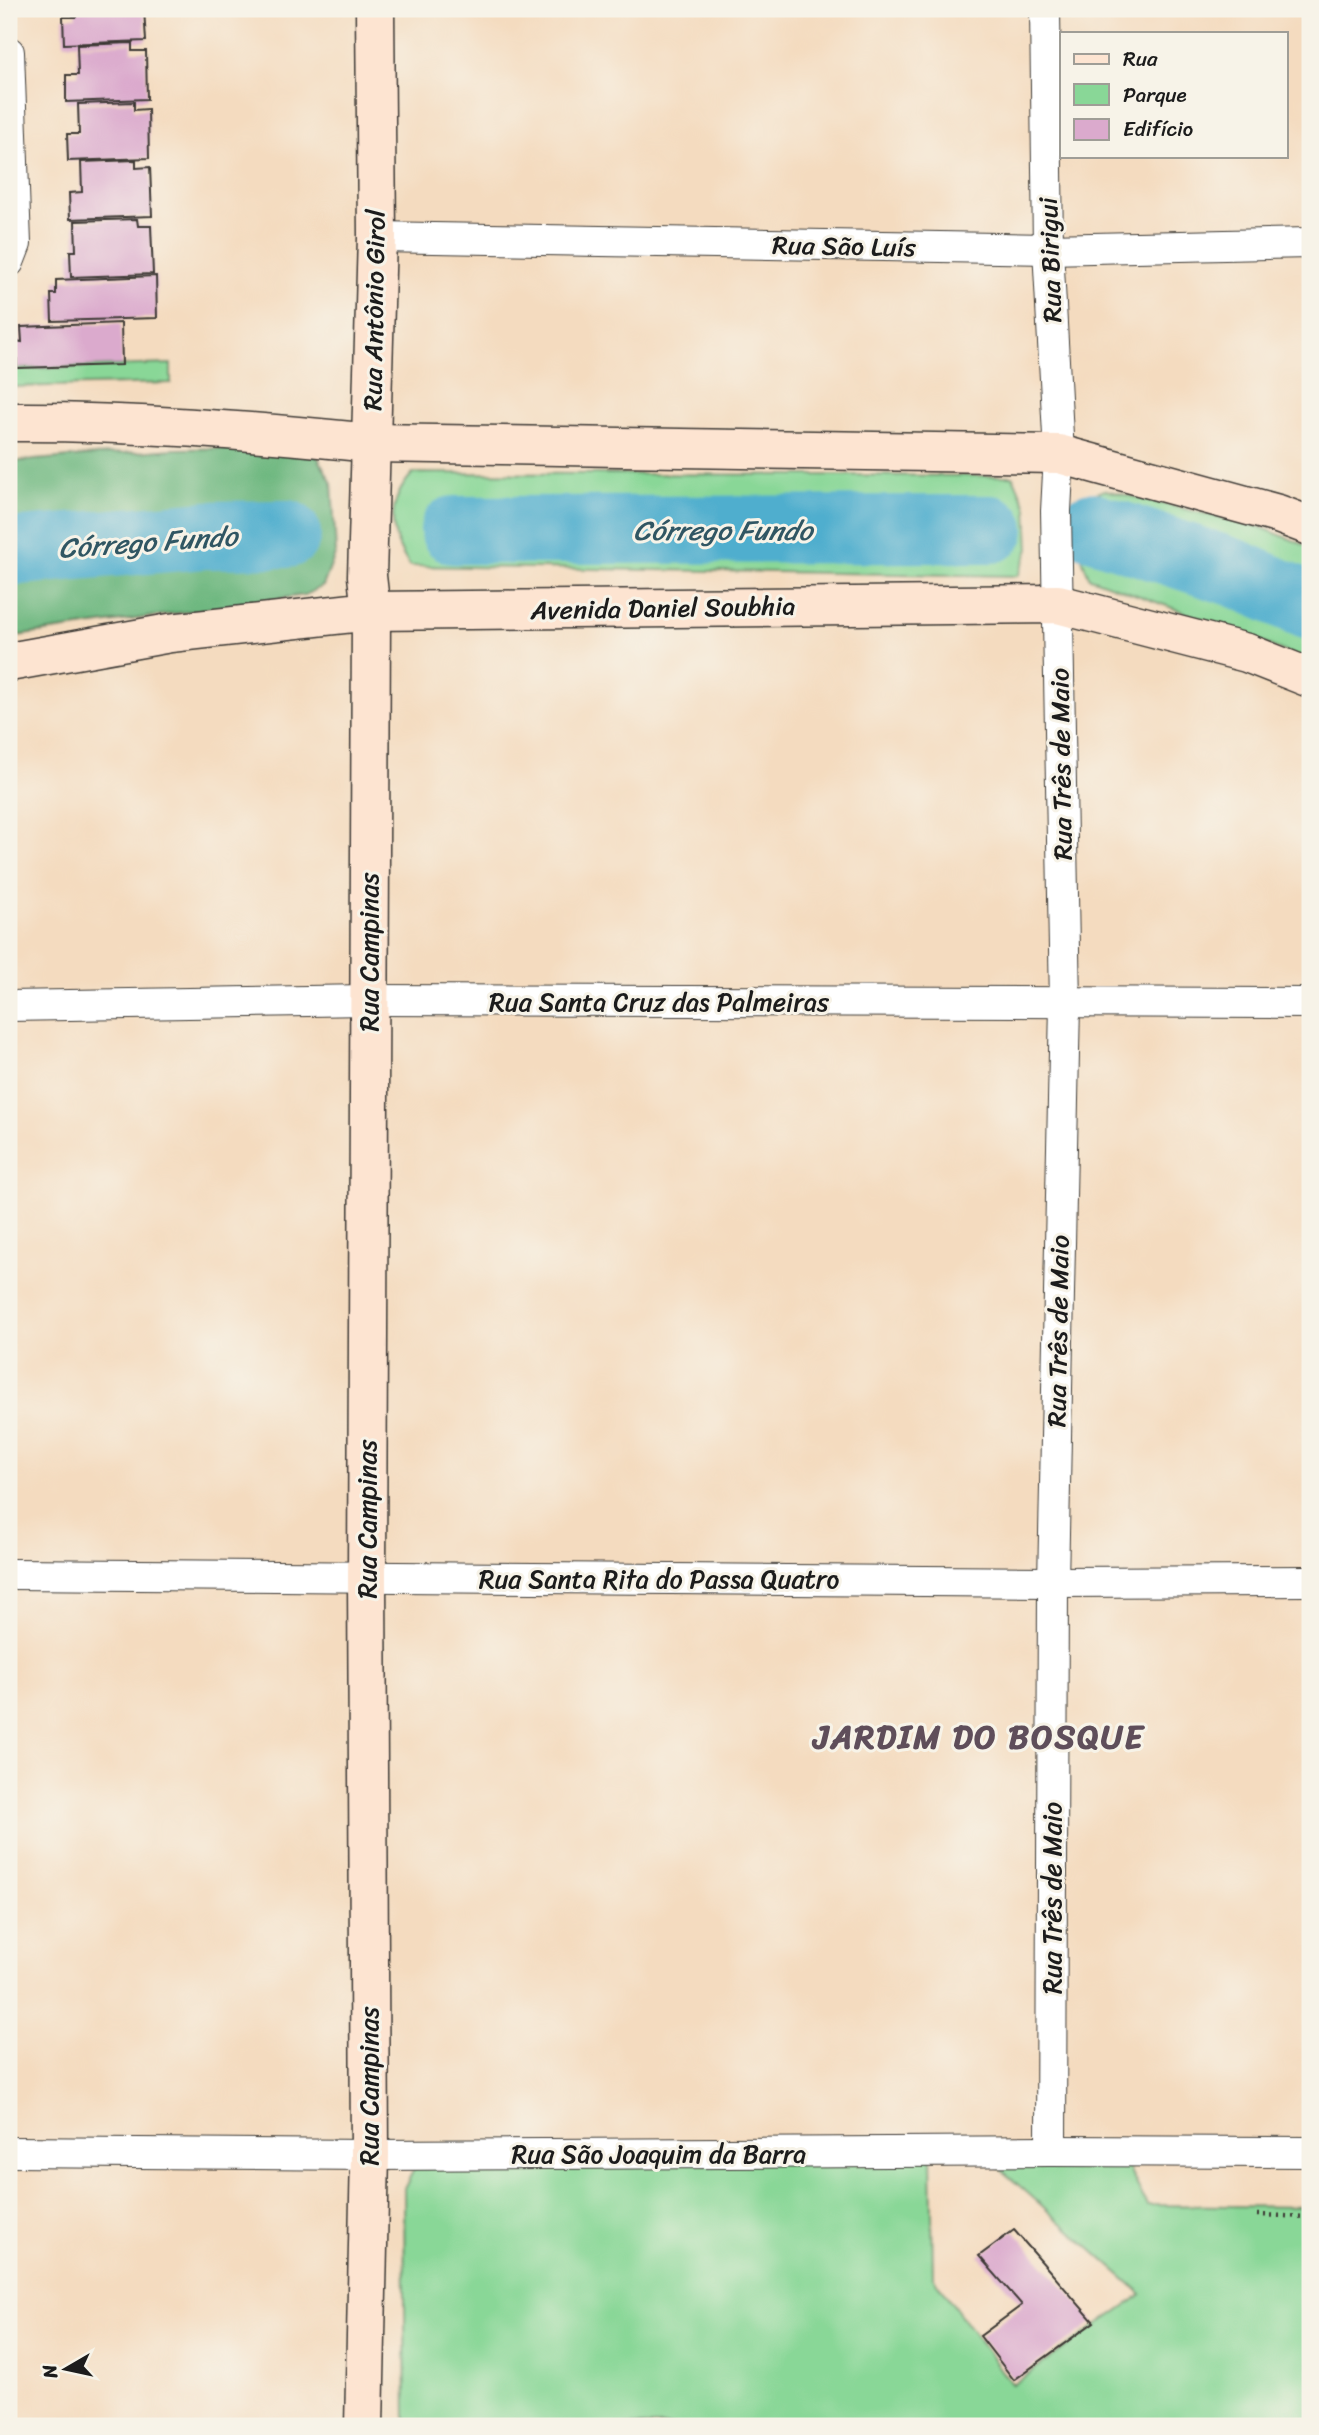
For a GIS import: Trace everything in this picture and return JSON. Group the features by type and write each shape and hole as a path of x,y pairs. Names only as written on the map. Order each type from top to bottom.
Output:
{"main road":[{"name":"Rua Antônio Girol","path":"371,611 367,576 377,237 375,9"},
{"path":"9,422 105,422 372,443 1059,454 1278,513 1310,526"},
{"name":"Avenida Daniel Soubhia","path":"9,662 170,633 371,611 1058,604 1247,653 1310,678"},
{"name":"Rua Campinas","path":"364,2426 370,2155 367,1577 371,611"}],"street":[{"name":"Rua Birigui","path":"1045,9 1048,249 1059,454 1056,511"},
{"path":"9,52 16,244 9,262"},
{"name":"Rua São Luís","path":"377,237 1048,249 1310,243"},
{"name":"Rua Três de Maio","path":"1051,2151 1053,1582 1065,1004 1056,511"},
{"name":"Rua Santa Cruz das Palmeiras","path":"9,1006 368,1000 1310,1003"},
{"name":"Rua Santa Rita do Passa Quatro","path":"9,1574 1053,1582 1310,1581"},
{"name":"Rua São Joaquim da Barra","path":"9,2152 370,2155 1310,2152"}],"path":[{"path":"1256,2215 1310,2217"}],"green space":[{"path":"171,364 171,383 9,387 9,369"},
{"path":"253,448 316,454 332,483 336,552 323,586 305,595 9,637 9,462 174,449"},
{"path":"413,473 1013,476 1027,508 1029,549 1018,576 410,566 397,542 393,519 398,495"},
{"path":"1105,490 1260,527 1310,547 1310,662 1222,626 1090,578 1080,548 1080,517 1086,496"},
{"path":"980,2151 1120,2151 1147,2205 1310,2207 1310,2426 406,2426 404,2189 417,2163 931,2152 933,2277 1012,2385 1142,2294"}],"building":[{"path":"76,9 144,9 146,41 64,44 63,17 76,17"},
{"path":"132,43 132,51 146,51 147,99 66,102 66,75 78,75 77,45"},
{"path":"134,102 134,110 148,109 149,158 68,161 67,134 79,134 78,104"},
{"path":"136,160 136,168 150,167 152,216 70,219 69,193 82,192 81,162"},
{"path":"137,219 138,226 151,226 153,274 71,277 70,251 76,251 75,221"},
{"path":"156,276 157,318 52,321 51,294 56,294 56,280"},
{"path":"121,323 122,365 17,368 16,341 22,342 21,327"},
{"path":"1014,2230 1094,2322 1014,2380 980,2336 1022,2305 979,2256"}],"waterway":[{"name":"Córrego Fundo","path":"1092,526 1235,573 1310,606"},
{"name":"Córrego Fundo","path":"454,530 991,529"},
{"name":"Córrego Fundo","path":"9,552 206,535 287,534"}],"district":[{"name":"JARDIM DO BOSQUE","path":"979,1737"}]}
